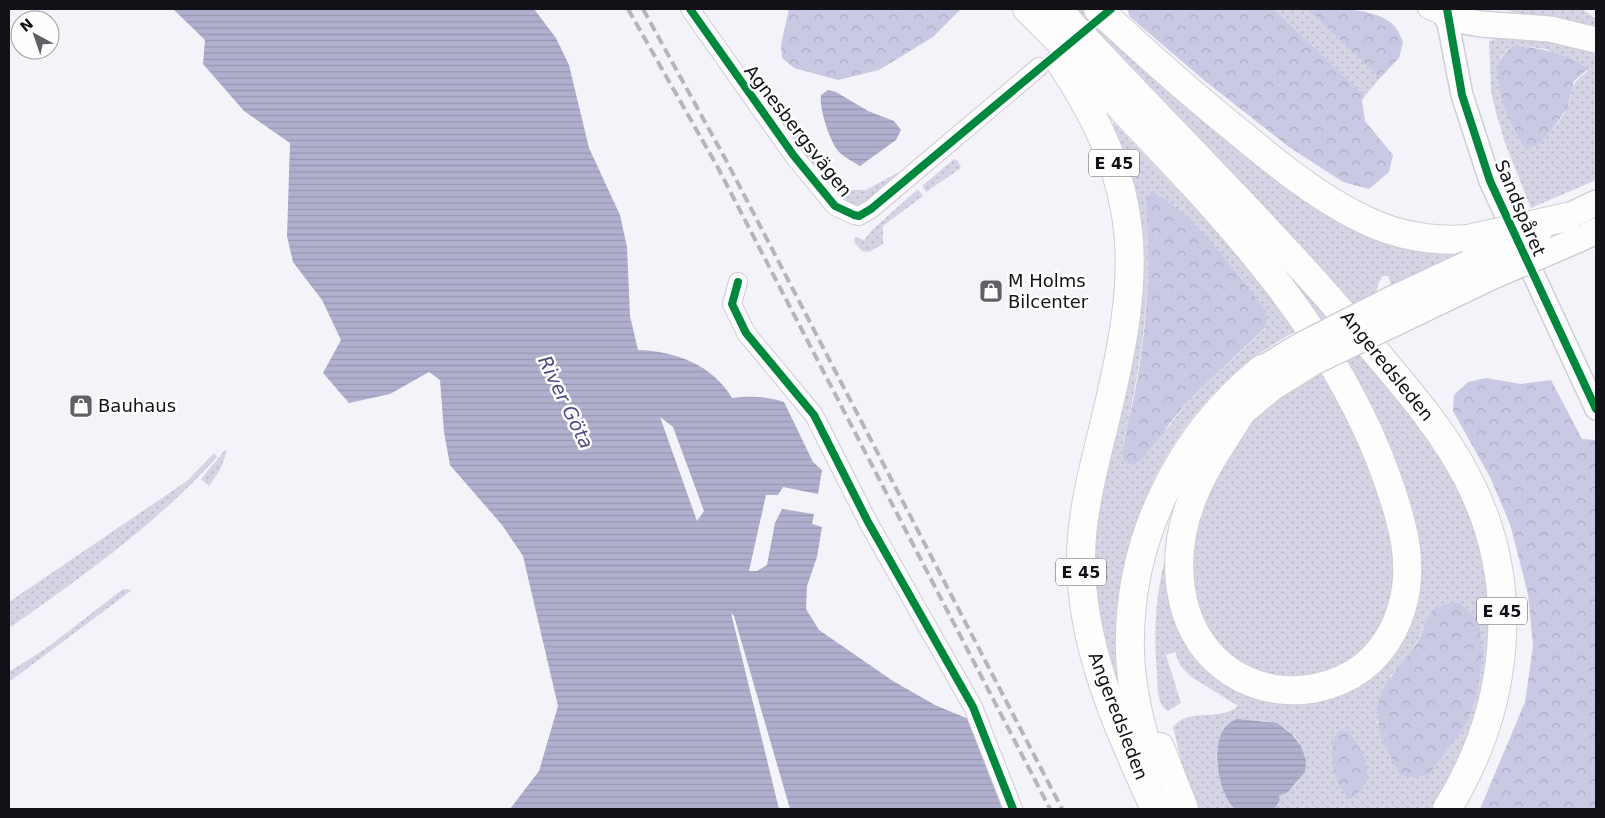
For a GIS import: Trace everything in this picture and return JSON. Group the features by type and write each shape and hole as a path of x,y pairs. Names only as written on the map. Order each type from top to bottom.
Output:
{"highway":[{"name":"Angeredsleden","path":"1058,9 1332,300 1430,418 1468,479 1479,503 1495,556 1502,608 1502,653 1498,683 1485,733 1468,772 1447,809"},
{"path":"1098,9 1168,73 1261,151 1354,215 1421,239 1468,239 1580,229"},
{"name":"Angeredsleden","path":"1024,14 1058,58 1096,119 1118,175 1129,228 1129,300 1117,369 1086,509 1081,557 1081,582 1086,623 1098,670 1121,732 1155,809"},
{"path":"1024,14 1221,213 1307,322 1341,376 1362,417 1397,506 1407,552 1407,585 1399,620 1382,648 1356,672 1337,682 1311,689 1291,691 1272,689 1246,680 1228,670 1211,656 1201,642 1187,614 1181,594 1179,571 1181,538 1186,517 1193,496 1208,467 1239,416"},
{"path":"1168,809 1146,745 1132,680 1130,626 1136,576 1153,517 1177,468 1218,409 1262,369"},
{"path":"1184,809 1158,743 1148,691 1144,642 1148,583 1164,528 1184,483 1212,444 1239,416"}],"main road":[{"path":"1440,12 1481,24 1550,29 1596,40"},
{"path":"1239,416 1308,354 1394,298 1580,229 1596,204"},
{"path":"1262,369 1308,354"}],"street":[{"name":"Agnesbergsvägen","path":"690,9 794,156 835,206 854,216 859,216 871,209 1039,68"},
{"name":"Sandspåret","path":"1440,12 1462,95 1490,181 1596,409"},
{"path":"738,282 732,304 746,332 814,415 868,522 973,707 1013,809"}],"shaded area":[{"path":"1075,9 1086,9 1244,146 1459,252 1392,286 1388,276 1383,276 1376,293 1353,304 1232,172"},
{"path":"1274,9 1307,9 1380,78 1365,96"},
{"path":"1500,9 1582,9 1596,19 1596,30"},
{"path":"1504,37 1540,40 1563,44 1596,55 1596,180 1531,208 1505,143 1495,109 1491,91 1489,41","holes":["1516,45 1546,49 1588,71 1575,83 1562,117 1538,145 1500,58 1507,49"]},
{"path":"780,119 796,130 837,184 846,190 866,190 897,173 902,174 871,200 857,205 850,205 843,201 824,182 781,124"},
{"path":"1114,123 1220,234 1299,329 1246,363 1214,392 1192,418 1156,476 1142,507 1123,573 1118,628 1123,694 1119,698 1097,608 1094,553 1102,491 1134,356 1143,289 1143,256 1141,222 1135,189 1126,157 1112,126","holes":["1145,199 1266,311 1266,328 1185,404 1168,428 1123,444 1136,384 1145,322 1148,261"]},
{"path":"954,159 958,161 961,168 926,192 922,186"},
{"path":"918,189 923,196 883,226 883,244 869,252 862,251 854,242 855,237 864,240 872,230"},
{"path":"1255,232 1428,434 1464,495 1484,555 1492,650 1472,735 1434,809 1274,809 1279,796 1292,788 1301,777 1303,768 1302,749 1294,736 1281,726 1263,721 1240,720 1221,736 1217,747 1219,776 1225,795 1235,809 1193,809 1173,727 1187,718 1231,711 1238,706 1190,676 1180,665 1175,652 1166,655 1181,703 1168,711 1161,704 1156,656 1156,624 1158,592 1169,545 1172,598 1272,699 1403,636 1378,430","holes":["1428,615 1401,775 1389,753 1377,722 1391,675 1406,659 1419,638"]},
{"path":"1326,371 1379,483 1398,567 1385,623 1363,652 1338,669 1299,679 1258,672 1229,654 1209,632 1195,599 1192,566 1199,505 1248,425 1280,397"},
{"path":"225,450 227,451 220,470 209,486 201,479"},
{"path":"214,453 217,457 170,505 145,527 11,627 9,624 9,602 187,481"},
{"path":"123,589 132,590 9,682 9,672 48,647"}],"green space":[{"path":"789,9 961,9 933,37 879,70 838,80 794,68 782,58 781,45"},
{"path":"1127,9 1274,9 1365,96 1362,100 1365,121 1393,155 1389,172 1369,189 1343,182 1289,147 1205,81 1130,17"},
{"path":"1307,9 1354,10 1367,12 1388,21 1396,28 1403,42 1399,58 1380,78"},
{"path":"1516,45 1563,55 1588,69 1574,81 1567,108 1552,130 1538,145 1525,149 1506,109 1498,78 1499,64 1505,53"},
{"path":"1152,192 1169,202 1184,215 1214,246 1266,311 1266,327 1185,404 1142,459 1132,466 1123,459 1123,450 1143,344 1148,271 1145,198"},
{"path":"1486,378 1521,384 1551,380 1582,439 1596,440 1596,809 1480,809 1525,702 1533,646 1528,594 1510,524 1490,477 1453,411 1454,395 1468,382"},
{"path":"1459,603 1479,621 1483,654 1477,693 1467,723 1429,774 1416,778 1400,775 1379,729 1377,709 1380,698 1384,687 1419,639 1426,620 1432,611 1446,604"},
{"path":"1340,730 1348,731 1354,739 1364,756 1366,765 1365,783 1360,791 1351,799 1340,786 1333,766 1333,745 1335,737"}],"water":[{"name":"River Göta","path":"173,9 534,9 556,38 569,65 589,148 620,215 627,247 630,316 638,350 666,353 692,362 714,377 732,398 758,397 784,402 813,462 822,470 818,494 783,487 778,495 766,495 749,571 757,571 767,565 775,523 782,509 814,514 812,524 822,527 817,557 807,586 806,609 819,630 893,681 935,705 971,720 1006,809 790,809 734,616 731,613 779,809 510,809 539,771 558,706 523,556 502,525 450,465 444,432 440,380 429,372 390,394 349,403 323,373 341,340 322,300 293,262 287,236 290,143 244,111 203,64 205,40","holes":["660,417 673,427 704,511 697,521"]},
{"path":"828,90 836,92 868,111 894,121 901,130 896,140 860,166 844,156 832,141 823,117 821,95"},
{"path":"1237,719 1277,723 1292,734 1301,746 1306,761 1305,772 1288,792 1279,796 1280,800 1274,809 1235,809 1228,801 1223,789 1217,761 1218,747 1221,735 1227,725"}],"railway":[{"path":"628,9 717,166 1050,809"},
{"path":"643,9 727,162 1062,809"}],"cycle path":[{"path":"690,9 794,156 835,206 859,216 871,209 1111,9"},
{"path":"1447,9 1462,95 1490,181 1596,409"},
{"path":"738,282 732,304 746,333 814,415 868,522 973,707 1013,809"}],"place":[{"name":"M Holms Bilcenter","path":"991,291"},
{"name":"Bauhaus","path":"81,406"}]}
